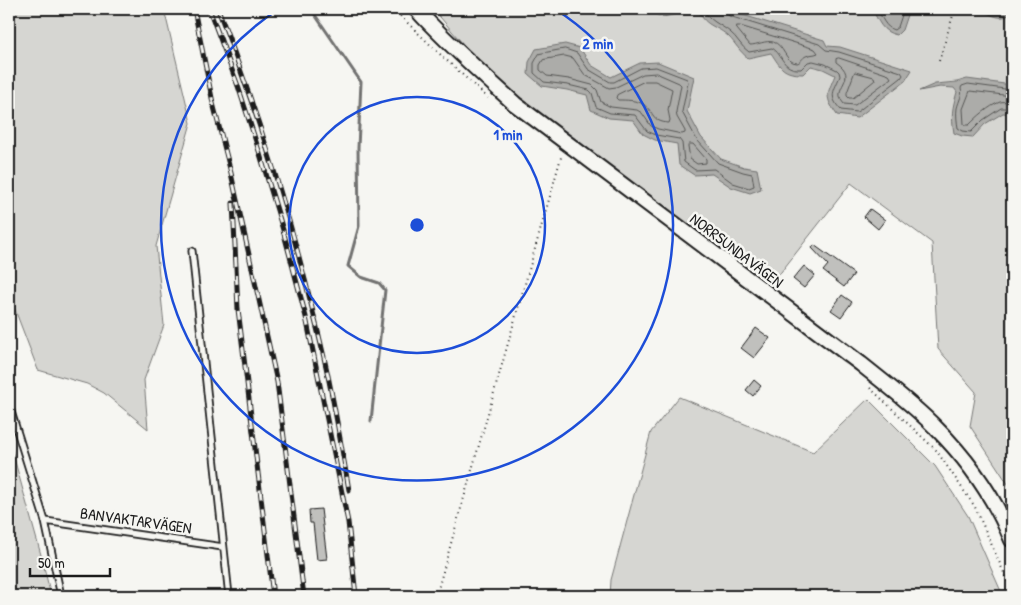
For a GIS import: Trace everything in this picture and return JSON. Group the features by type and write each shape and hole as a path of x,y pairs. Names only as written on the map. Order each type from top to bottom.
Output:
{"street":[{"name":"NORRSUNDAVÄGEN","path":"416,9 466,60 515,104 861,364 909,403 937,428 963,457 990,496 1012,540"}],"lane":[{"path":"192,251 229,596"},
{"path":"9,405 45,521 61,596"},
{"name":"BANVAKTARVÄGEN","path":"45,521 224,546"}],"path":[{"path":"393,9 491,100"},
{"path":"940,62 955,9"},
{"path":"436,596 561,154 567,144"},
{"path":"869,387 936,450 975,507 1012,591"}],"shaded area":[{"path":"9,9 164,9 191,123 156,246 164,325 144,380 148,429 104,393 87,384 38,370 9,294"},
{"path":"431,9 1012,9 1012,490 970,426 976,392 938,349 932,243 851,183 770,286 532,109 475,58"},
{"path":"679,397 813,452 868,399 935,466 968,516 1003,596 610,596 611,580 651,432"},
{"path":"9,440 41,555 51,596 9,596"}],"water":[{"path":"641,9 676,9 677,14 663,17"},
{"path":"699,9 730,11 824,40 827,46 840,47 912,70 905,81 857,118 837,115 830,104 828,95 835,75 811,66 803,74 791,73 780,66 771,53 748,58 725,33 708,23 701,16"},
{"path":"872,9 909,9 902,30 897,35 884,29"},
{"path":"979,9 1012,9 1012,12 1004,17 1000,17"},
{"path":"565,44 580,48 591,65 611,77 640,63 658,62 694,77 687,111 701,137 721,159 744,167 757,169 761,189 750,193 731,187 712,174 694,175 679,165 677,144 655,140 643,134 633,120 609,118 591,110 587,95 542,86 528,74 529,62 536,49"},
{"path":"967,79 1012,85 1012,114 1003,113 985,124 973,137 954,133 952,112 957,92 954,88 940,87 919,91 935,84"}],"building":[{"path":"870,209 885,220 878,229 864,217"},
{"path":"814,245 854,274 844,287 823,271 828,265 812,248"},
{"path":"804,266 815,275 804,288 793,279"},
{"path":"842,295 852,302 841,317 831,310"},
{"path":"756,328 770,338 754,358 741,348"},
{"path":"754,380 761,386 753,396 746,390"},
{"path":"321,509 327,559 317,560 313,523 310,523 309,510"}],"waterway":[{"path":"311,9 361,82 358,148 359,226 348,266 361,277 379,283 385,290 371,421"},
{"path":"331,590 331,596"}],"railway":[{"path":"194,9 213,103 231,173 277,382 304,596"},
{"path":"209,9 238,86 260,154 306,317 348,522 356,596"},
{"path":"218,9 246,84 294,238 324,359 349,490"},
{"path":"233,203 238,309 273,596"}]}
